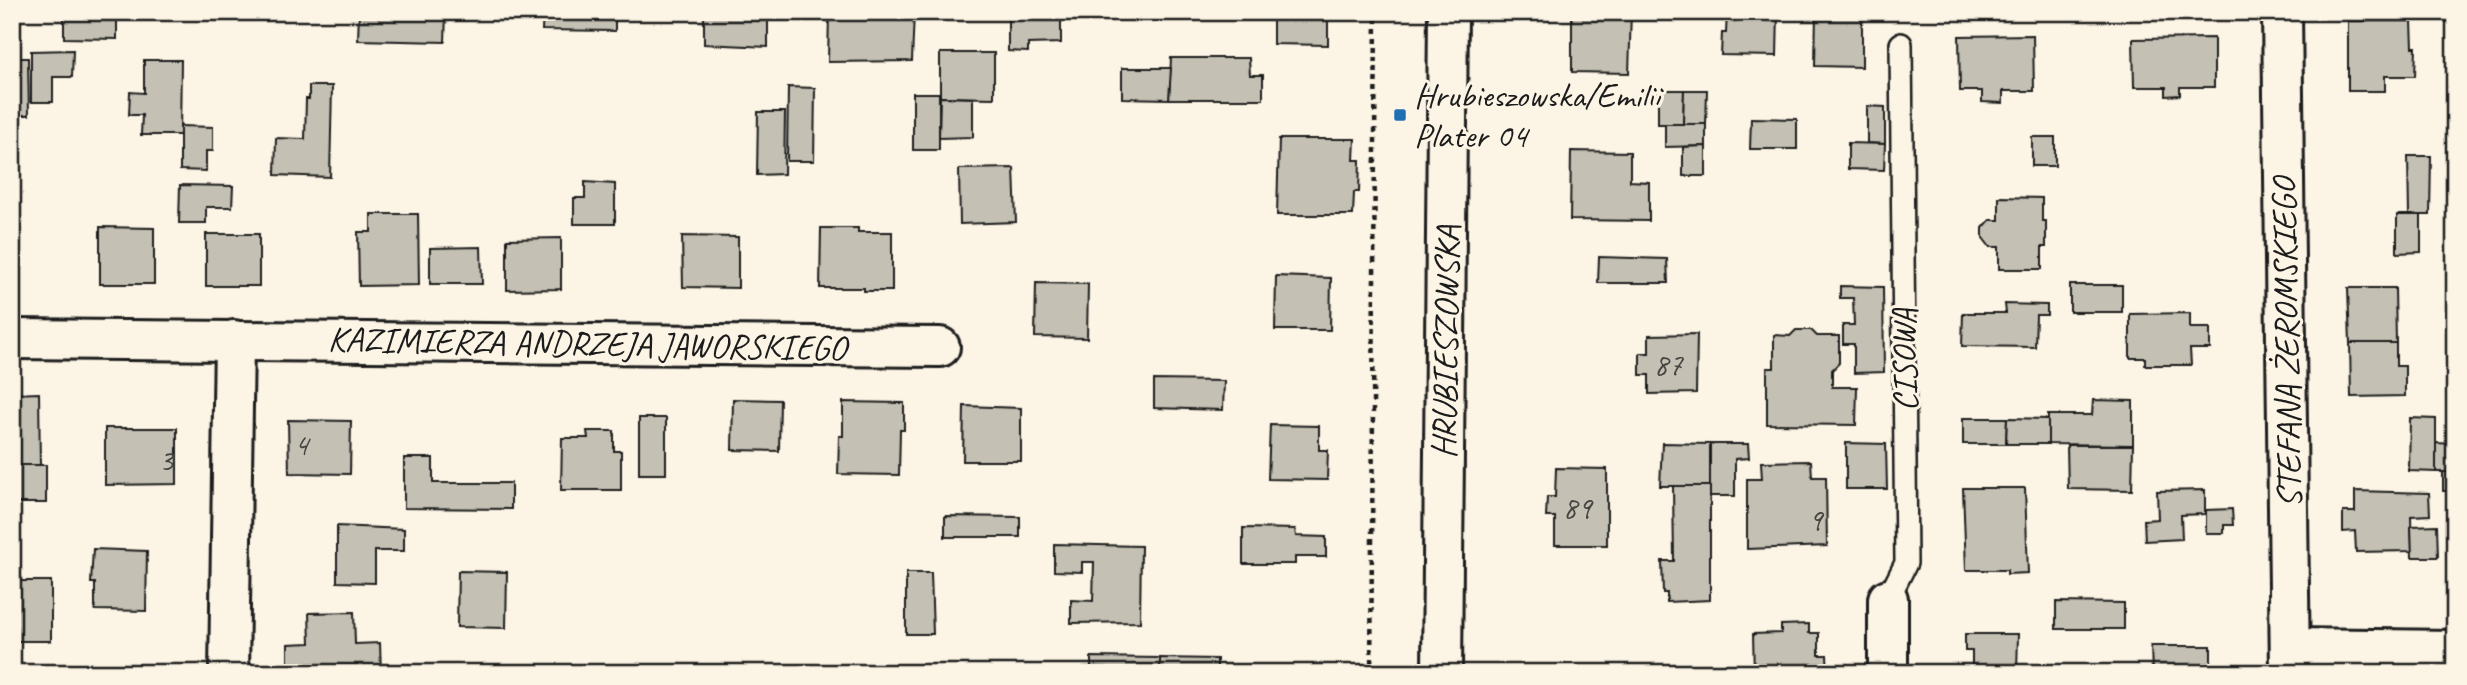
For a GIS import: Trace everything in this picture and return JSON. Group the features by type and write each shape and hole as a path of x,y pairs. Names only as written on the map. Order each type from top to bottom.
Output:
{"street":[{"name":"HRUBIESZOWSKA","path":"1442,673 1448,12"},
{"name":"STEFANA ŻEROMSKIEGO","path":"2282,12 2290,660"},
{"name":"KAZIMIERZA ANDRZEJA JAWORSKIEGO","path":"12,339 940,346"},
{"path":"229,673 234,340"},
{"name":"CISOWA","path":"1888,599 1888,673"},
{"path":"2290,660 2455,650"}],"lane":[{"name":"CISOWA","path":"1888,599 1906,563 1901,44"}],"path":[{"path":"1371,673 1376,12"}],"building":[{"path":"64,12 129,12 129,17 117,16 117,39 64,38"},
{"path":"359,12 446,12 445,42 358,40"},
{"path":"543,12 615,12 615,31 542,30"},
{"path":"704,12 768,12 768,47 704,44"},
{"path":"829,12 914,12 912,61 828,62"},
{"path":"1008,12 1061,12 1061,43 1028,44 1028,52 1008,51"},
{"path":"1273,12 1328,12 1328,45 1273,44"},
{"path":"1572,12 1631,12 1629,73 1572,72"},
{"path":"1727,12 1778,12 1777,56 1721,55"},
{"path":"1816,12 1862,12 1862,67 1815,66"},
{"path":"2348,21 2412,21 2413,47 2416,47 2415,76 2385,76 2385,91 2348,91"},
{"path":"2033,35 2034,91 2003,91 2003,103 1982,102 1982,91 1960,91 1959,36"},
{"path":"2214,38 2214,87 2180,87 2180,95 2166,96 2166,87 2134,87 2133,39"},
{"path":"73,50 72,77 53,77 53,102 31,102 31,51"},
{"path":"940,53 994,53 994,98 940,97"},
{"path":"12,58 28,58 29,115 12,115"},
{"path":"1171,58 1249,58 1250,75 1263,75 1263,99 1169,99"},
{"path":"144,60 181,60 180,135 141,135 142,115 129,115 130,92 144,93"},
{"path":"1122,68 1171,68 1169,99 1122,98"},
{"path":"309,86 332,86 330,177 275,175 276,138 305,139"},
{"path":"788,87 815,88 814,161 787,161"},
{"path":"1658,90 1684,90 1683,124 1658,124"},
{"path":"1684,90 1707,90 1706,124 1683,124"},
{"path":"913,93 939,93 939,150 913,150"},
{"path":"940,97 973,98 973,137 939,138"},
{"path":"1867,106 1885,107 1885,144 1867,143"},
{"path":"758,112 785,112 784,174 757,175"},
{"path":"1751,118 1797,119 1797,149 1750,149"},
{"path":"1665,124 1706,124 1706,146 1665,147"},
{"path":"180,126 213,127 213,151 206,151 206,171 180,170"},
{"path":"2032,137 2055,137 2055,166 2032,166"},
{"path":"1279,139 1355,139 1354,160 1360,160 1359,192 1354,192 1353,215 1277,215"},
{"path":"1848,143 1885,144 1884,170 1848,169"},
{"path":"1706,146 1706,176 1683,176 1683,147"},
{"path":"1571,151 1630,152 1630,181 1649,182 1649,221 1570,220"},
{"path":"2408,156 2431,156 2430,215 2409,215"},
{"path":"1014,168 1016,222 960,224 959,169"},
{"path":"585,182 615,184 615,224 574,224 574,198 585,198"},
{"path":"180,185 233,186 232,207 206,207 206,223 179,223"},
{"path":"1999,197 2042,198 2042,221 2046,221 2046,247 2042,247 2042,269 1999,269 1999,247 1990,247 1983,238 1983,228 1990,220 1999,220"},
{"path":"371,214 418,214 419,285 359,286 358,232 371,232"},
{"path":"2397,215 2421,215 2421,252 2397,253"},
{"path":"100,227 154,228 154,284 100,284"},
{"path":"821,228 892,232 892,291 820,288"},
{"path":"206,234 259,234 259,286 206,286"},
{"path":"682,236 738,237 738,288 683,287"},
{"path":"561,238 561,289 507,290 507,239"},
{"path":"481,247 482,284 430,284 430,248"},
{"path":"1599,257 1667,259 1668,283 1598,283"},
{"path":"1276,276 1331,278 1330,330 1275,330"},
{"path":"1036,283 1088,284 1087,338 1035,337"},
{"path":"2070,285 2122,285 2122,312 2070,312"},
{"path":"1840,286 1883,287 1884,372 1854,373 1854,344 1843,344 1843,325 1854,325 1853,298 1840,298"},
{"path":"2348,288 2395,288 2396,343 2350,343"},
{"path":"2005,304 2047,305 2047,315 2036,315 2035,347 1962,346 1963,313 2006,313"},
{"path":"2190,313 2190,328 2210,328 2210,349 2190,349 2191,365 2145,365 2145,358 2130,358 2130,314"},
{"path":"1796,330 1811,330 1817,336 1839,336 1839,363 1832,370 1832,387 1857,387 1856,425 1767,424 1767,368 1774,368 1774,335 1790,336"},
{"path":"1697,334 1696,393 1649,394 1649,375 1640,375 1640,353 1649,353 1649,335"},
{"path":"2350,343 2396,343 2396,366 2405,366 2405,396 2351,397"},
{"path":"1154,380 1224,381 1223,410 1154,408"},
{"path":"39,393 40,465 12,465 12,394"},
{"path":"733,399 780,400 779,451 732,450"},
{"path":"2093,400 2133,401 2133,445 2048,444 2048,415 2092,415"},
{"path":"843,402 904,403 904,430 900,430 899,475 838,474 839,436 843,436"},
{"path":"964,406 1021,408 1021,461 963,461"},
{"path":"639,418 666,418 666,474 639,474"},
{"path":"1963,418 2007,418 2006,444 1963,444"},
{"path":"2007,418 2048,419 2048,444 2006,444"},
{"path":"2410,418 2436,419 2436,472 2409,471"},
{"path":"288,420 351,421 350,474 289,473"},
{"path":"1270,425 1319,426 1319,450 1328,450 1327,480 1268,479"},
{"path":"105,428 177,428 177,484 105,485"},
{"path":"587,431 614,431 614,451 621,451 621,490 561,490 562,438 588,438"},
{"path":"1662,443 1710,444 1710,486 1660,486"},
{"path":"1846,443 1886,444 1887,489 1846,489"},
{"path":"2436,443 2455,444 2455,472 2436,472"},
{"path":"1710,444 1748,444 1749,458 1735,459 1735,496 1710,496"},
{"path":"2067,445 2133,445 2132,490 2068,489"},
{"path":"404,458 433,458 433,483 511,483 511,509 404,508"},
{"path":"1811,461 1812,477 1826,477 1827,546 1747,549 1747,479 1762,479 1761,462"},
{"path":"12,465 46,465 46,503 12,503"},
{"path":"1556,468 1607,469 1607,545 1555,545 1555,517 1546,517 1547,497 1555,497"},
{"path":"2443,472 2455,472 2455,491 2443,491"},
{"path":"1673,486 1710,486 1710,600 1667,602 1667,593 1663,593 1662,561 1674,561"},
{"path":"1963,488 2025,488 2028,573 1966,570"},
{"path":"2205,490 2205,514 2181,515 2182,539 2145,541 2144,520 2158,519 2157,491"},
{"path":"2355,491 2429,493 2430,515 2411,516 2412,551 2356,552 2355,531 2343,532 2343,512 2355,512"},
{"path":"2232,509 2233,525 2224,525 2224,533 2206,533 2206,510"},
{"path":"945,516 1020,517 1020,537 945,537"},
{"path":"2437,525 2438,557 2412,557 2411,526"},
{"path":"337,526 404,529 404,551 375,551 375,583 337,582"},
{"path":"1243,528 1295,529 1296,536 1326,537 1326,557 1295,557 1295,564 1243,564"},
{"path":"1054,544 1141,546 1140,622 1071,623 1071,600 1093,601 1094,562 1082,562 1082,572 1054,571"},
{"path":"93,549 147,551 146,611 95,610 95,583 91,583"},
{"path":"458,571 507,572 506,628 457,627"},
{"path":"906,573 931,573 933,634 906,634"},
{"path":"12,581 51,581 51,641 12,641"},
{"path":"2056,602 2124,603 2124,629 2056,629"},
{"path":"354,612 355,644 380,643 381,673 288,673 288,644 310,643 309,613"},
{"path":"1809,624 1809,633 1819,633 1819,655 1827,655 1828,673 1754,673 1753,634 1781,633 1781,625"},
{"path":"1965,634 2018,634 2017,673 1972,673 1972,651 1965,651"},
{"path":"2151,646 2211,646 2211,673 2152,673"},
{"path":"1091,657 1160,658 1160,673 1091,673"},
{"path":"1160,658 1217,659 1217,673 1160,673"},
{"path":"1562,670 1605,671 1605,673 1562,673"}],"place":[{"name":"Hrubieszowska/Emilii Plater 04","path":"1400,115"}]}
